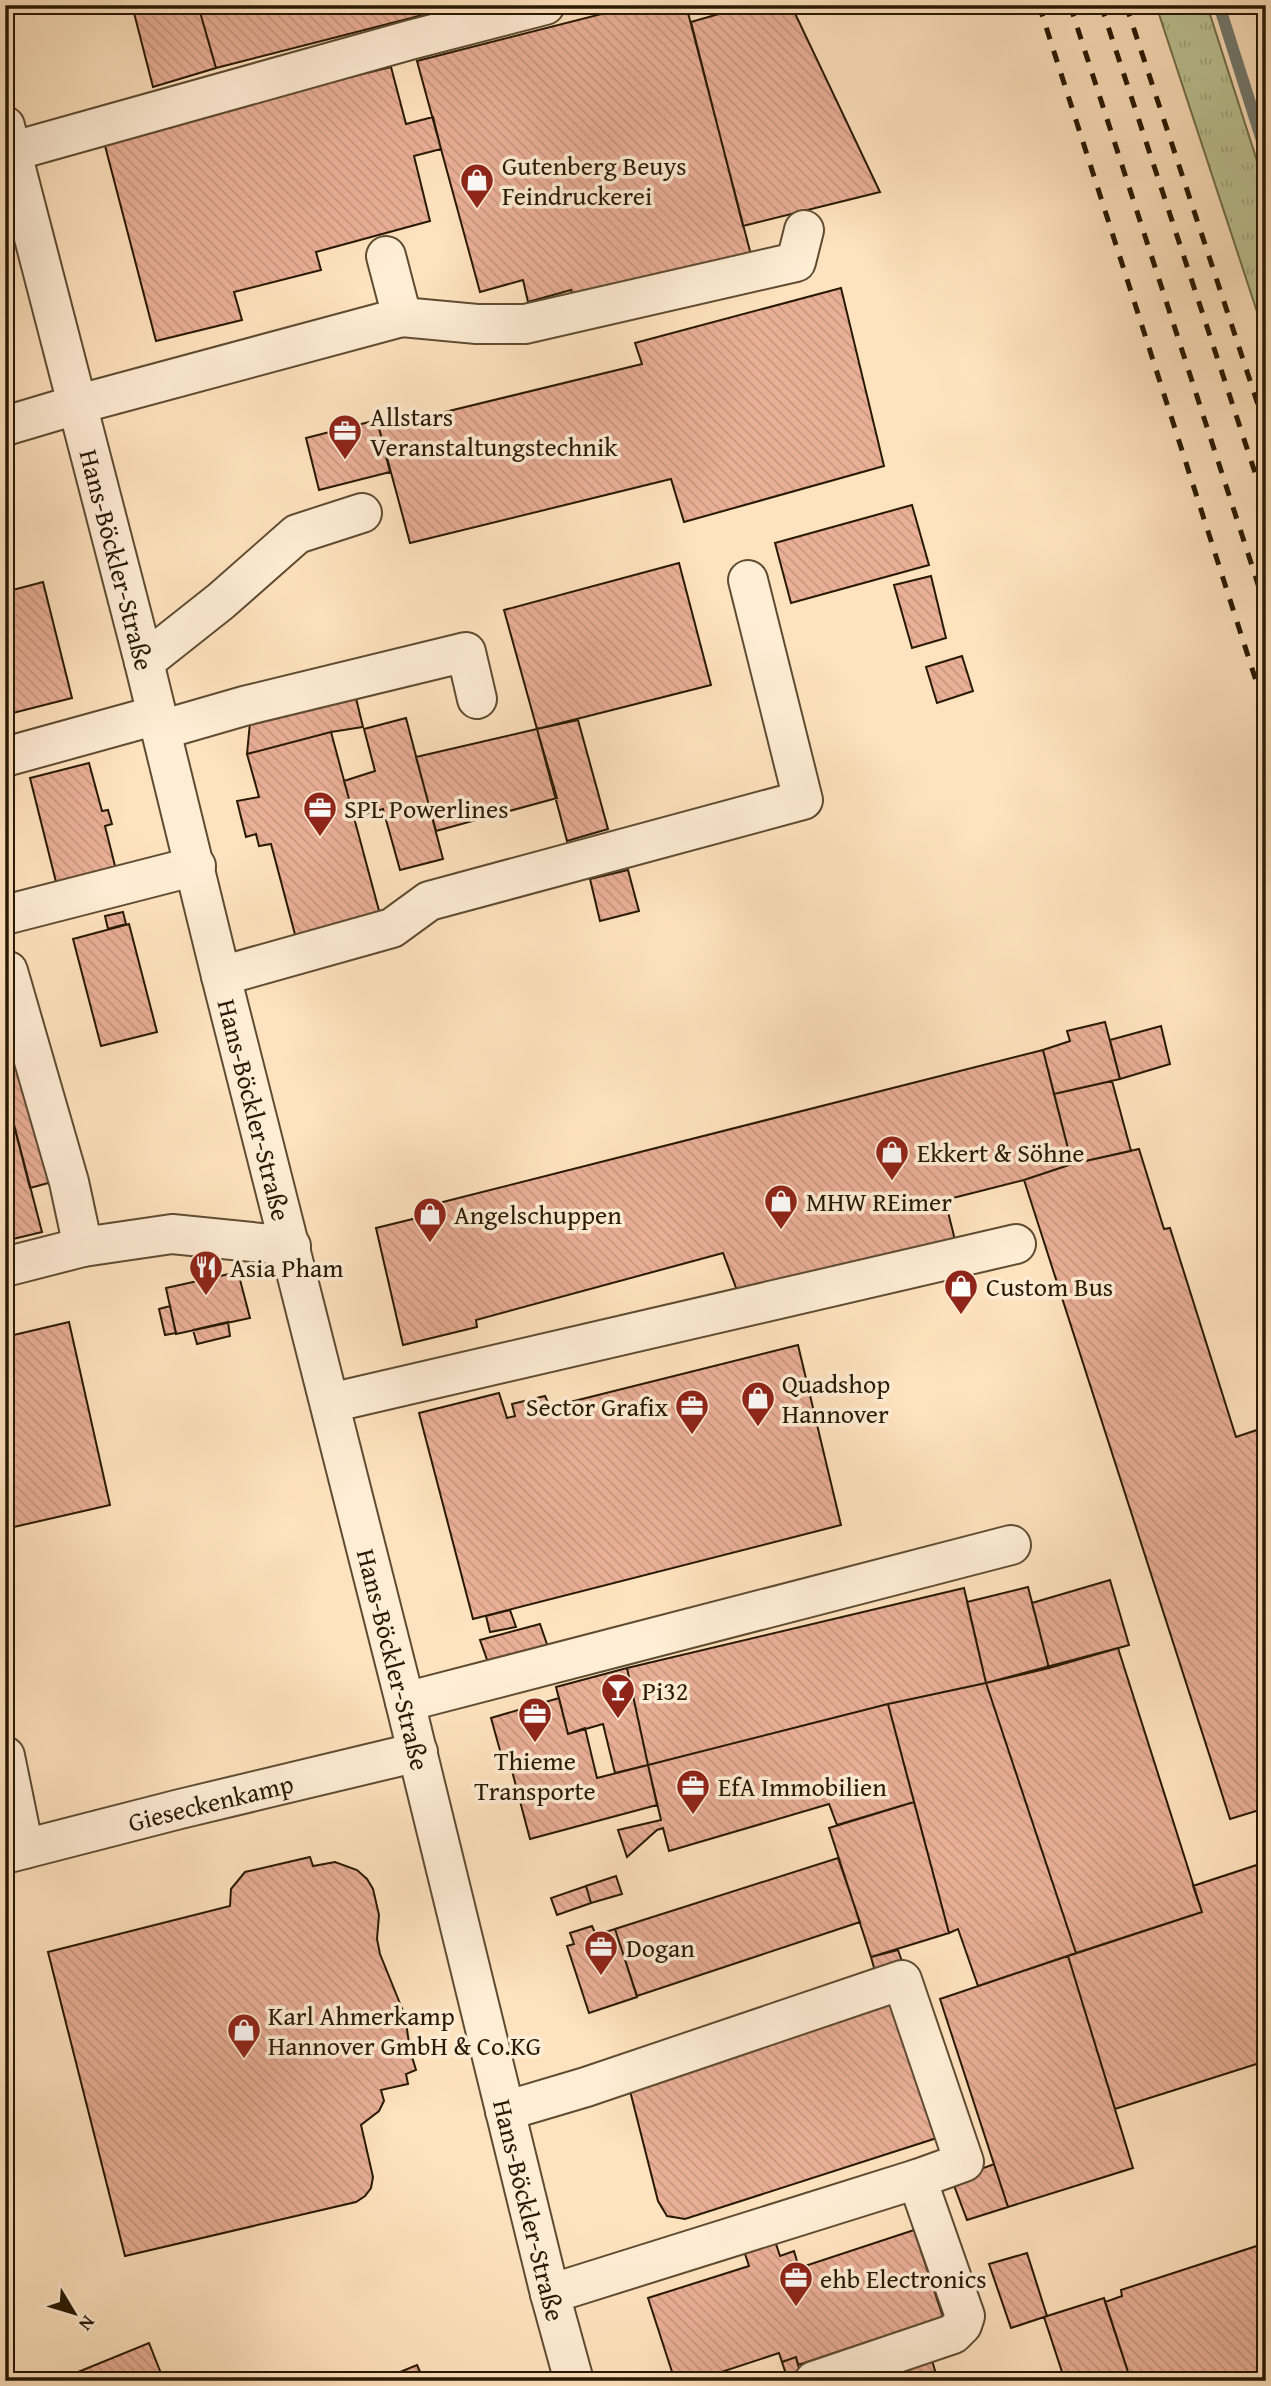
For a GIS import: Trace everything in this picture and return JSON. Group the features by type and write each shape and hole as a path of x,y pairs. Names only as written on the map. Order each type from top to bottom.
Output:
{"street":[{"path":"10,155 410,40 545,5"},
{"name":"Hans-Böckler-Straße","path":"10,155 79,404 418,1752 550,2294 574,2381"},
{"path":"5,426 402,317 477,324 525,324 796,262 804,230"},
{"path":"386,256 402,317"},
{"path":"144,662 221,601 297,534 362,513"},
{"path":"221,976 392,928 429,901 803,800 748,580"},
{"path":"5,757 244,706 466,652 477,699"},
{"path":"5,915 196,866"},
{"path":"5,970 8,971 69,1182 83,1247"},
{"path":"5,1267 83,1247 172,1234 290,1246"},
{"path":"330,1404 1016,1244"},
{"path":"405,1702 1011,1545"},
{"name":"Gieseckenkamp","path":"15,1852 418,1752"},
{"path":"5,1756 15,1852"},
{"path":"505,2111 586,2087 902,1980 964,2162 550,2294"},
{"path":"814,2381 953,2334 962,2325 965,2316 917,2179"}],"path":[{"path":"1256,5 1266,37"}],"green space":[{"path":"1156,5 1207,5 1266,189 1266,339"}],"building":[{"path":"132,5 198,5 216,68 153,87"},
{"path":"198,5 462,5 216,68"},
{"path":"637,5 686,5 751,255 575,300 571,290 528,302 523,280 480,292 417,61"},
{"path":"750,5 791,5 880,192 743,226 691,22"},
{"path":"391,67 406,124 433,117 441,149 414,156 430,221 316,252 321,270 234,292 242,320 156,341 103,138"},
{"path":"841,288 884,466 684,522 671,479 410,543 379,428 642,364 635,343"},
{"path":"377,420 390,472 319,490 306,438"},
{"path":"912,505 929,565 791,603 775,543"},
{"path":"679,563 711,685 537,729 504,610"},
{"path":"931,576 946,638 912,648 894,585"},
{"path":"43,582 72,698 5,715 5,592"},
{"path":"962,656 973,691 937,703 926,667"},
{"path":"353,686 363,727 331,732 247,754 251,712"},
{"path":"406,718 443,859 400,870 383,809 354,817 344,781 375,771 364,729"},
{"path":"578,720 608,829 567,841 537,729"},
{"path":"537,729 557,798 436,831 416,757"},
{"path":"331,732 381,918 297,942 271,844 259,846 256,834 246,837 237,801 259,797 247,754"},
{"path":"89,763 102,811 108,810 112,824 105,826 117,874 58,890 30,778"},
{"path":"628,870 639,911 600,921 590,879"},
{"path":"123,912 126,924 108,929 105,916"},
{"path":"129,924 157,1032 101,1046 73,939"},
{"path":"5,1022 52,1182 30,1188 5,1090"},
{"path":"1105,1022 1120,1079 1054,1094 1043,1050 1070,1041 1067,1031"},
{"path":"1161,1026 1170,1064 1120,1079 1110,1040"},
{"path":"1043,1050 1072,1164 1024,1180 945,1200 955,1240 738,1293 723,1253 476,1320 477,1327 403,1345 376,1228 421,1217 419,1208"},
{"path":"1112,1081 1131,1151 1072,1164 1054,1094"},
{"path":"5,1090 42,1232 5,1241"},
{"path":"1139,1149 1164,1229 1170,1228 1236,1437 1266,1427 1266,1808 1230,1819 1024,1180 1072,1164"},
{"name":"Asia Pham","path":"238,1272 250,1318 176,1334 166,1288"},
{"path":"170,1306 176,1333 165,1335 159,1309"},
{"path":"69,1322 110,1505 5,1529 5,1337"},
{"path":"228,1322 230,1336 197,1344 193,1330"},
{"path":"798,1345 841,1525 473,1619 419,1413 499,1393 507,1418 515,1416 512,1404 545,1396 550,1407"},
{"path":"1110,1580 1129,1645 1049,1668 1032,1603"},
{"path":"1028,1587 1049,1668 986,1683 967,1602"},
{"path":"964,1588 986,1683 888,1704 648,1765 627,1668"},
{"path":"510,1610 516,1627 490,1632 486,1616"},
{"path":"540,1624 550,1653 490,1668 480,1640"},
{"path":"1118,1648 1202,1912 1076,1953 986,1683"},
{"path":"627,1668 648,1765 615,1773 603,1724 568,1734 556,1687"},
{"path":"986,1683 1076,1953 978,1986 958,1929 949,1933 888,1704"},
{"path":"559,1698 568,1734 585,1728 597,1778 648,1765 657,1805 530,1839 507,1752 501,1754 491,1718"},
{"path":"888,1704 914,1802 837,1825 829,1804 669,1851 663,1828 657,1830 627,1857 618,1830 661,1820 648,1765"},
{"path":"914,1802 949,1933 871,1957 829,1828"},
{"name":"Karl Ahmerkamp Hannover GmbH & Co.KG","path":"310,1857 313,1866 335,1862 357,1870 373,1889 379,1915 377,1939 380,1954 405,2016 416,2070 406,2074 408,2084 381,2090 384,2101 379,2111 361,2125 373,2177 371,2188 356,2202 125,2256 48,1952 230,1906 231,1889 245,1872"},
{"path":"838,1858 860,1922 637,1996 615,1929"},
{"path":"1266,1862 1266,2061 1115,2109 1068,1956 1202,1912 1193,1886"},
{"path":"616,1876 622,1894 591,1903 586,1886"},
{"path":"586,1886 591,1903 557,1915 551,1898"},
{"path":"592,1926 596,1935 615,1929 637,1997 589,2013 567,1946 574,1944 570,1933"},
{"path":"898,1950 904,1967 876,1975 871,1957"},
{"path":"1068,1956 1133,2168 1008,2207 940,1999"},
{"path":"892,2003 943,2136 685,2219 667,2216 658,2201 628,2083"},
{"path":"994,2164 1008,2207 967,2220 952,2180"},
{"name":"ehb Electronics","path":"914,2230 943,2317 798,2365 796,2357 782,2362 779,2353 694,2381 675,2381 648,2298 749,2266 743,2248 774,2238 780,2256 794,2251 799,2268"},
{"path":"1266,2243 1266,2381 1131,2381 1105,2302 1122,2296 1121,2290"},
{"path":"1027,2253 1047,2316 1011,2328 989,2264"},
{"path":"1104,2298 1131,2381 1065,2381 1044,2317"},
{"path":"149,2343 164,2381 56,2381"},
{"path":"796,2357 801,2375 788,2380 782,2362"},
{"path":"931,2357 938,2381 854,2381"},
{"path":"417,2365 424,2381 378,2381"}],"waterway":[{"path":"1219,5 1266,153"}],"railway":[{"path":"1039,5 1266,712"},
{"path":"1070,5 1266,609"},
{"path":"1101,5 1266,506"},
{"path":"1126,5 1266,429"}],"place":[{"name":"Gutenberg Beuys Feindruckerei","path":"477,210"},
{"name":"Allstars Veranstaltungstechnik","path":"345,461"},
{"name":"SPL Powerlines","path":"320,838"},
{"name":"Ekkert & Söhne","path":"892,1182"},
{"name":"MHW REimer","path":"781,1231"},
{"name":"Angelschuppen","path":"430,1244"},
{"name":"Asia Pham","path":"206,1297"},
{"name":"Custom Bus","path":"961,1316"},
{"name":"Quadshop Hannover","path":"758,1428"},
{"name":"Sector Grafix","path":"692,1436"},
{"name":"Pi32","path":"618,1720"},
{"name":"Thieme Transporte","path":"535,1744"},
{"name":"EfA Immobilien","path":"693,1816"},
{"name":"Dogan","path":"601,1977"},
{"name":"Karl Ahmerkamp Hannover GmbH & Co.KG","path":"244,2060"},
{"name":"ehb Electronics","path":"796,2308"}]}
